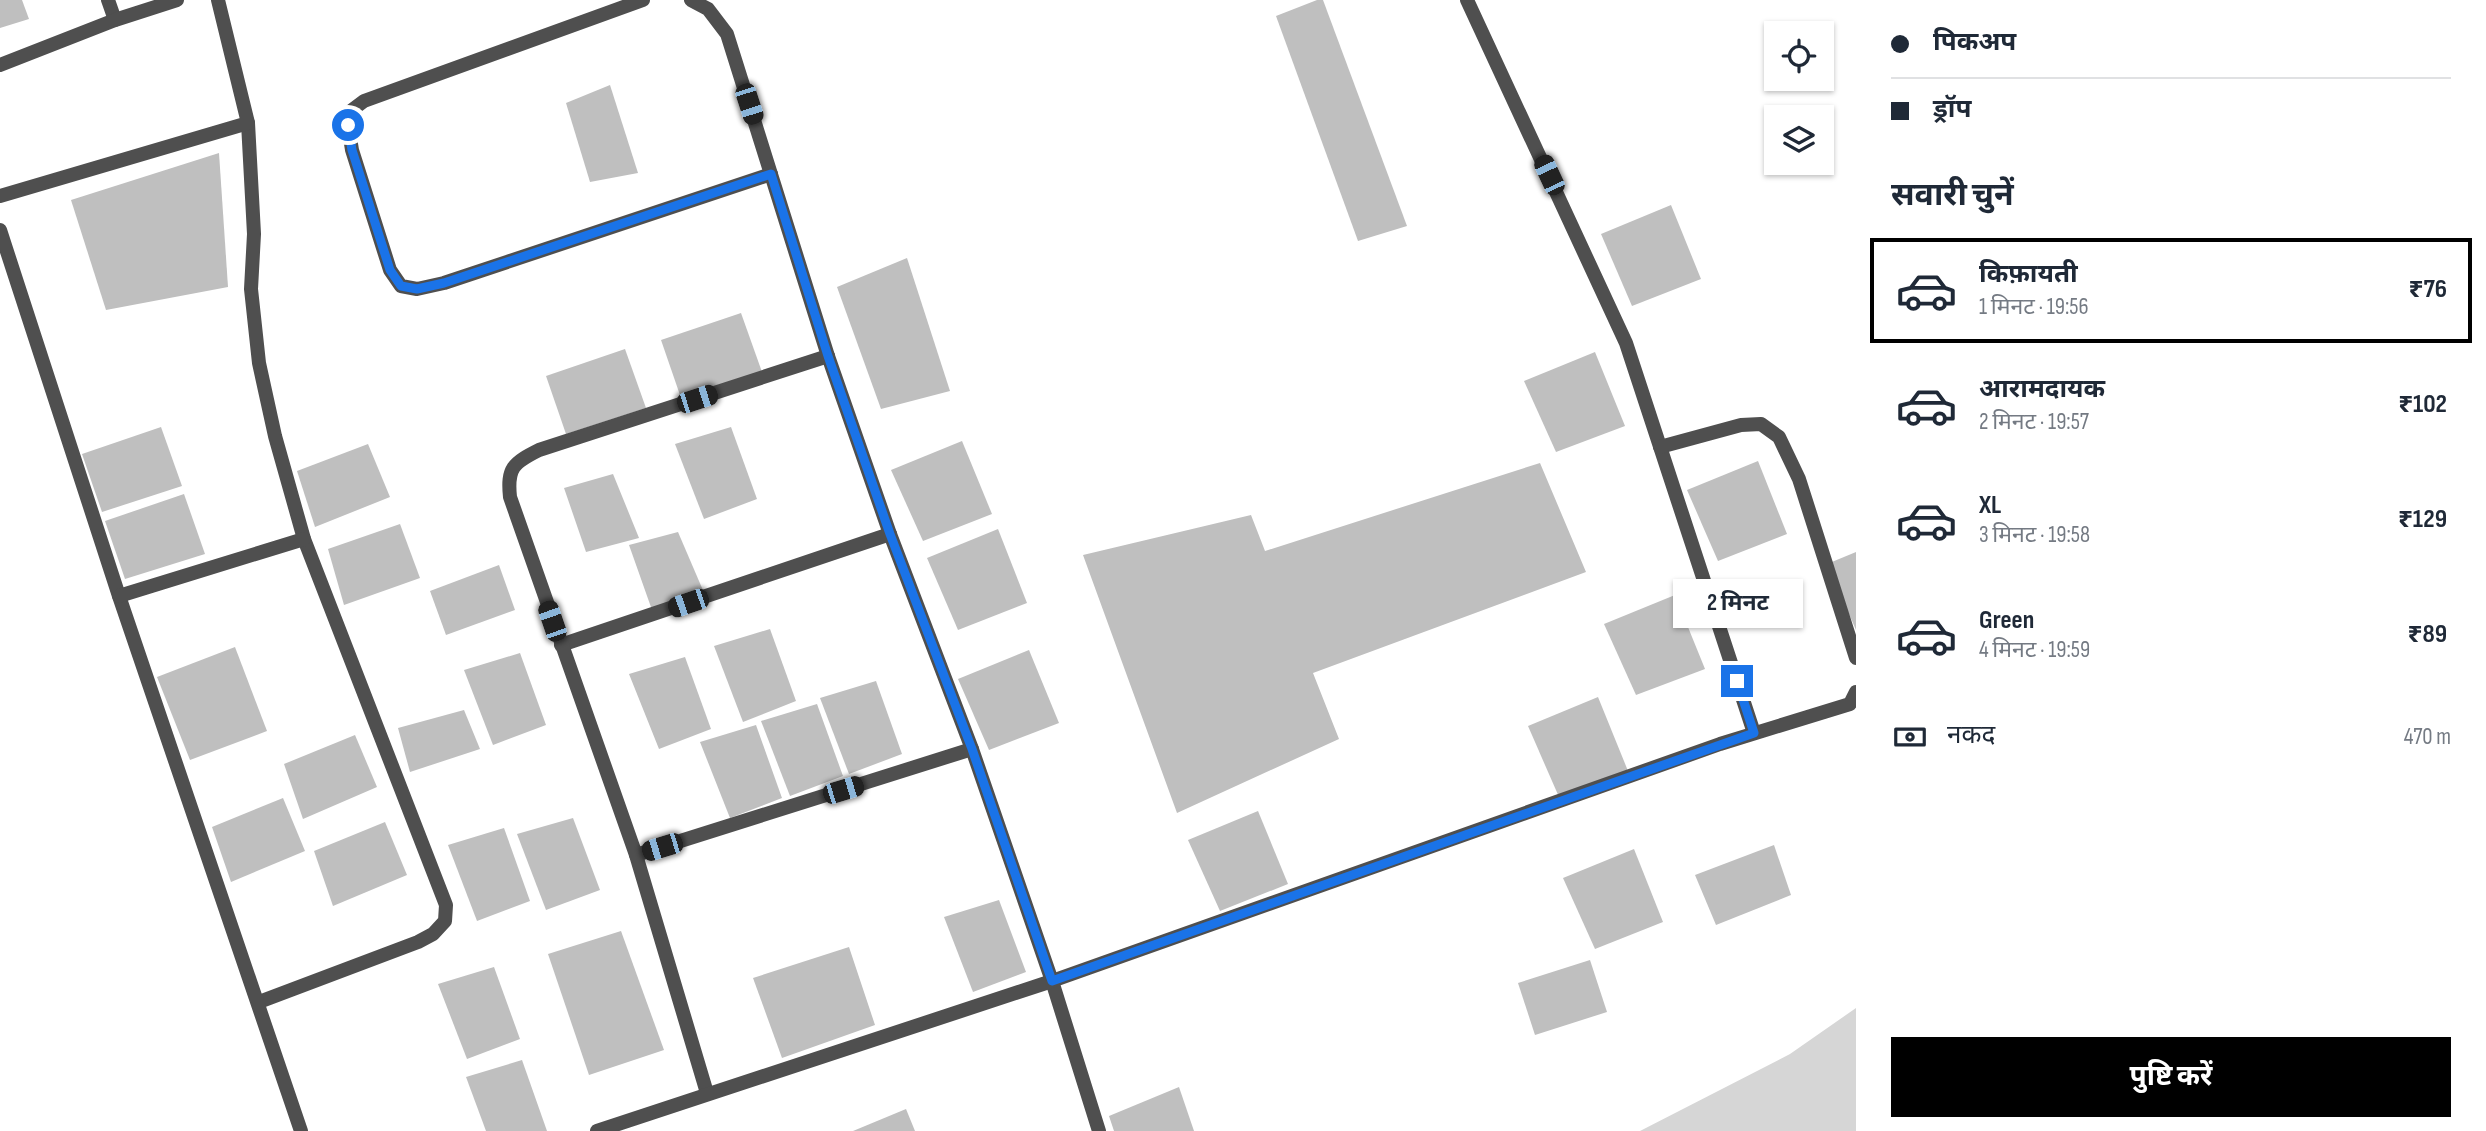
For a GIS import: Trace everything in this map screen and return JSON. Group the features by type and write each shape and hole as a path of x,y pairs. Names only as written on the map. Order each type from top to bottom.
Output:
{"street":[{"path":"108,0 115,20"},
{"path":"0,65 115,20 177,0"},
{"path":"218,0 248,123 254,234 251,289 259,363 275,436 304,539 446,905 445,921 432,934 418,942 259,1002"},
{"path":"643,0 364,101 352,110 348,125 352,150 390,270 401,286 417,289 444,283 771,174"},
{"path":"691,0 708,9 727,34 828,356 890,534 972,749 1052,981 1099,1131"},
{"path":"1467,0 1626,343 1754,733"},
{"path":"0,196 248,123"},
{"path":"0,230 119,596 301,1131"},
{"path":"707,1093 636,855 510,497 508,476 519,460 539,450 828,356"},
{"path":"1660,447 1741,425 1761,425 1779,437 1799,479 1856,658"},
{"path":"561,645 890,534"},
{"path":"119,596 304,539"},
{"path":"597,1131 1052,981 1754,733 1850,704 1856,692"},
{"path":"636,855 972,749"}],"shaded area":[{"path":"1856,1008 1856,1131 1640,1131 1790,1054"}],"building":[{"path":"0,0 22,0 29,19 0,28"},
{"path":"1323,0 1407,226 1358,241 1276,16"},
{"path":"610,85 638,173 590,182 566,103"},
{"path":"219,153 228,287 106,310 71,200"},
{"path":"1671,205 1701,279 1632,306 1601,234"},
{"path":"907,258 950,391 881,409 837,287"},
{"path":"741,313 762,372 681,398 661,340"},
{"path":"625,349 646,408 566,434 546,376"},
{"path":"1595,352 1625,426 1556,452 1524,381"},
{"path":"161,427 182,486 102,512 82,454"},
{"path":"731,427 757,499 704,519 675,444"},
{"path":"962,441 992,514 923,541 891,470"},
{"path":"368,444 390,497 315,527 297,471"},
{"path":"1758,461 1787,534 1718,561 1687,490"},
{"path":"1540,463 1586,572 1313,673 1339,739 1177,813 1083,555 1251,515 1265,551"},
{"path":"613,474 639,538 586,552 564,488"},
{"path":"184,494 205,554 125,579 105,521"},
{"path":"400,524 420,578 344,605 328,549"},
{"path":"998,529 1027,603 958,630 927,558"},
{"path":"678,532 705,595 652,610 629,545"},
{"path":"1856,552 1856,630 1827,564"},
{"path":"499,565 515,610 446,635 430,591"},
{"path":"1675,595 1705,669 1636,695 1604,624"},
{"path":"770,629 796,701 743,722 714,646"},
{"path":"235,647 267,731 190,760 157,677"},
{"path":"1029,650 1059,723 989,750 958,679"},
{"path":"520,653 546,725 493,745 464,670"},
{"path":"685,657 711,729 659,749 629,674"},
{"path":"876,681 902,754 849,774 820,698"},
{"path":"1598,697 1628,771 1559,797 1528,726"},
{"path":"817,704 843,776 790,796 761,721"},
{"path":"464,710 480,749 410,772 398,728"},
{"path":"756,725 782,798 730,818 700,742"},
{"path":"355,735 377,787 303,819 284,764"},
{"path":"283,798 305,851 231,882 212,827"},
{"path":"1258,811 1288,884 1220,911 1188,840"},
{"path":"573,818 600,890 546,910 517,834"},
{"path":"385,822 407,875 333,906 314,851"},
{"path":"504,828 530,901 477,921 448,845"},
{"path":"1774,845 1791,895 1716,925 1695,875"},
{"path":"1634,849 1663,922 1595,949 1563,878"},
{"path":"999,900 1026,972 973,992 944,917"},
{"path":"621,931 664,1050 589,1075 548,954"},
{"path":"849,947 875,1025 782,1058 753,978"},
{"path":"1590,960 1607,1012 1535,1035 1518,983"},
{"path":"494,967 520,1039 467,1059 438,984"},
{"path":"522,1060 547,1131 486,1131 466,1077"},
{"path":"1179,1087 1194,1131 1114,1131 1109,1116"},
{"path":"906,1109 915,1131 853,1131"}],"route":[{"path":"348,125 352,150 390,270 401,286 417,289 444,283 771,174 828,356 890,534 972,749 1052,981 1754,733 1737,681"}]}
